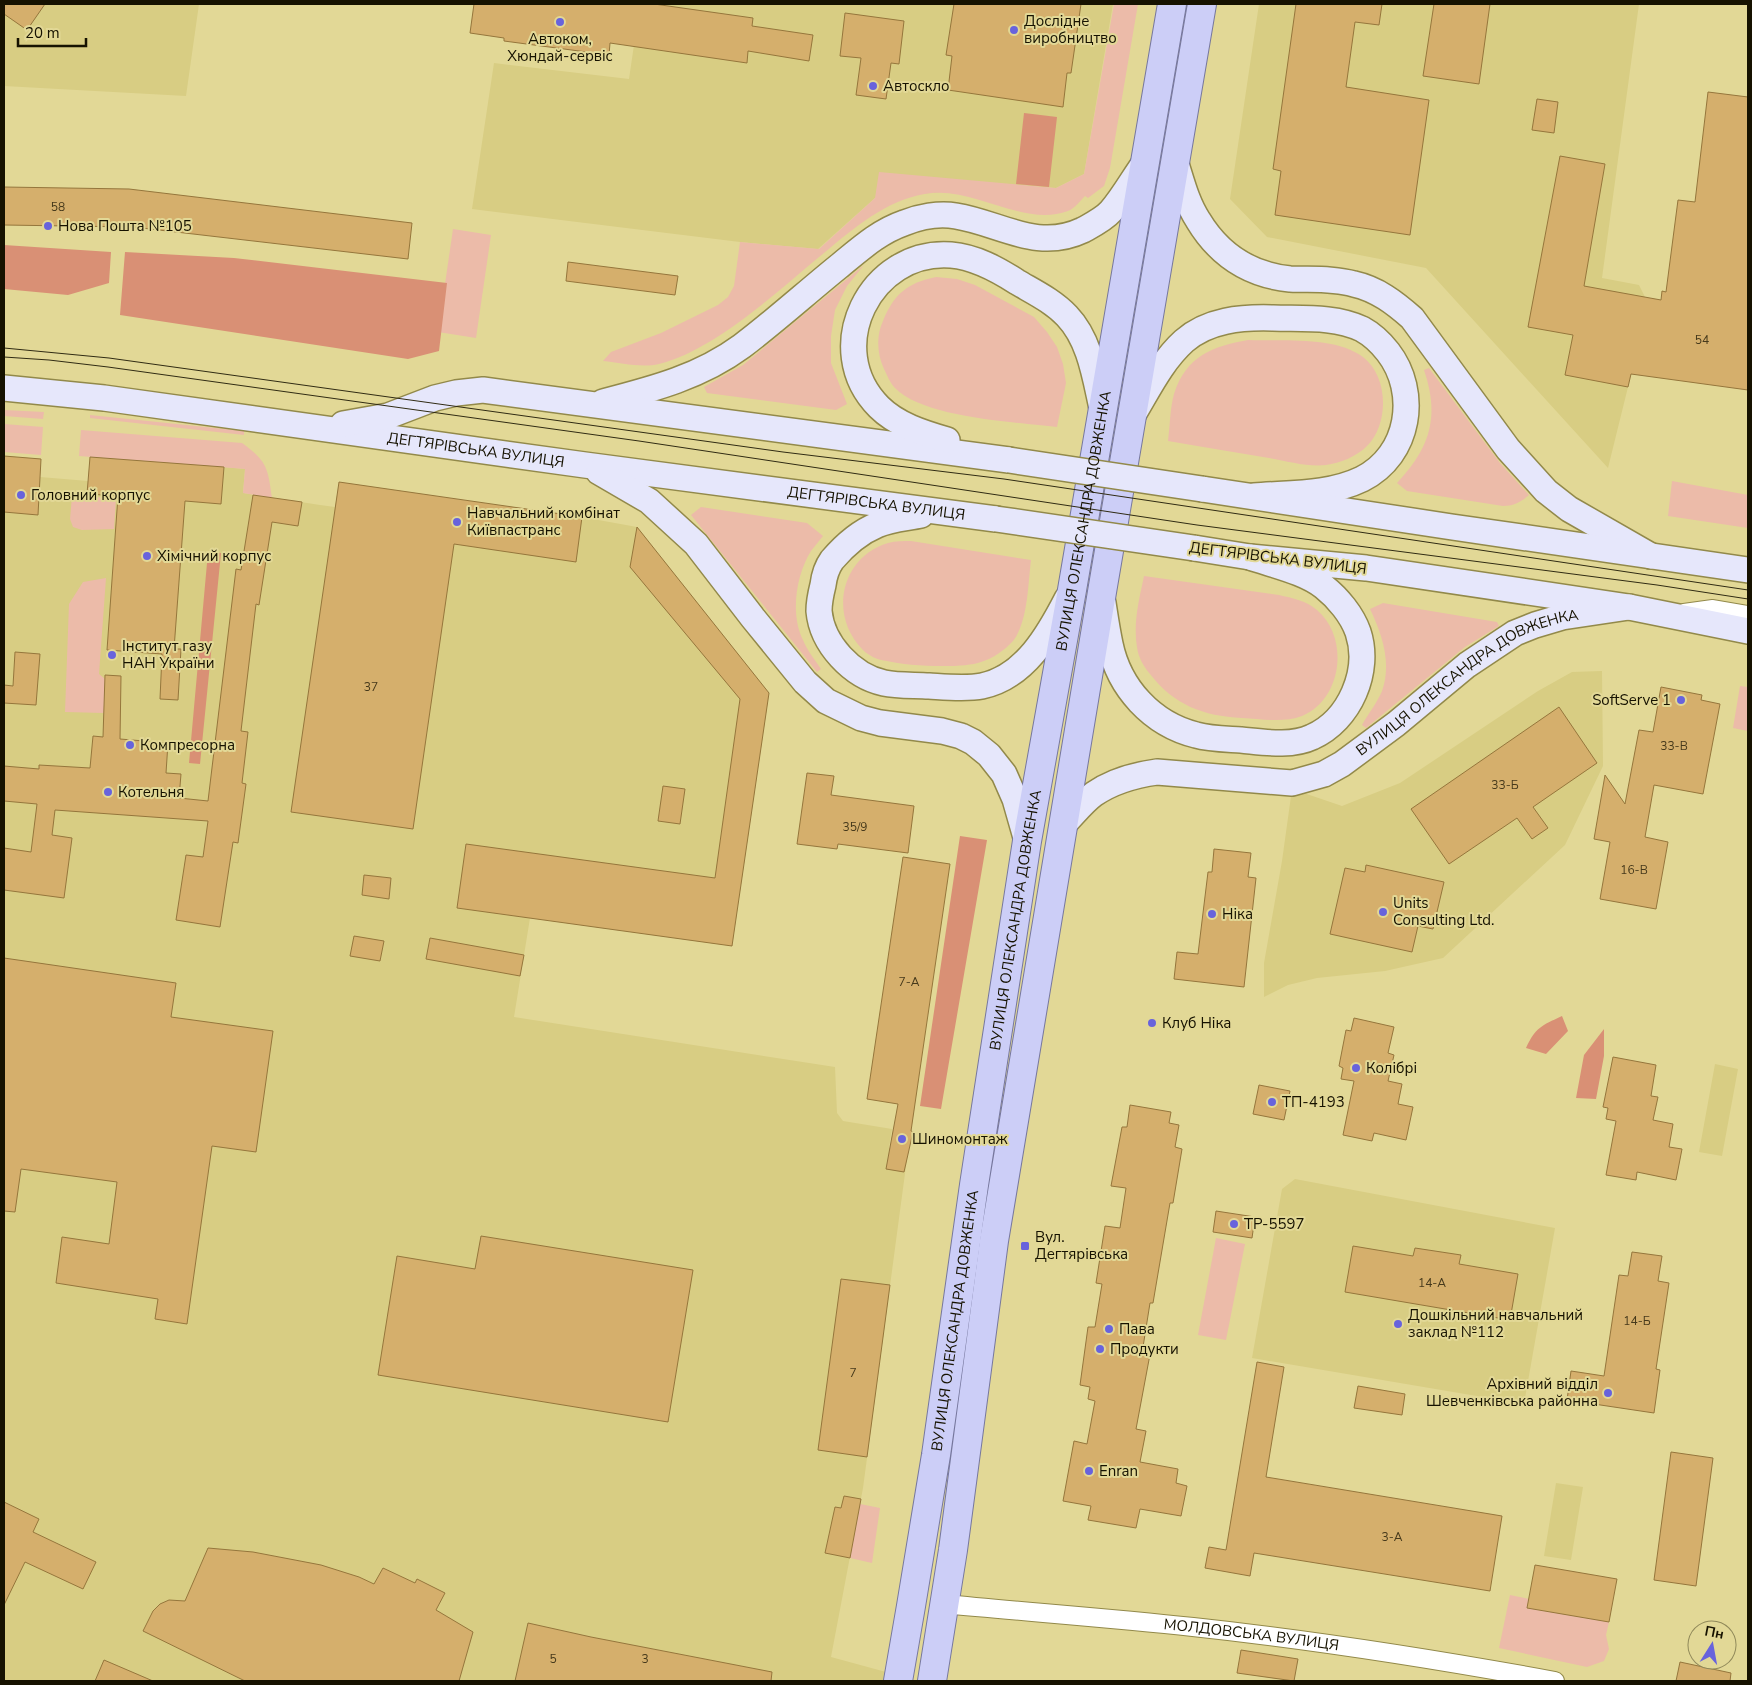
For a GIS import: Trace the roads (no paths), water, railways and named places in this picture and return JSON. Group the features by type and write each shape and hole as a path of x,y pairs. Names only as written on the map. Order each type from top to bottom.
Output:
{"main road":[{"name":"ВУЛИЦЯ ОЛЕКСАНДРА ДОВЖЕНКА","path":"898,1681 936,1455 971,1204 1027,841 1172,4"},
{"name":"ВУЛИЦЯ ОЛЕКСАНДРА ДОВЖЕНКА","path":"932,1681 994,1241 1202,4"},
{"path":"592,405 685,378 718,362 742,346 876,236 903,223 926,216 954,215 988,223 1019,235 1050,238 1072,235 1092,225 1111,212 1146,161"},
{"path":"1176,164 1186,196 1197,219 1207,235 1233,259 1254,272 1271,276 1290,279 1333,280 1354,284 1374,291 1395,303 1412,318 1508,449 1546,491 1569,509 1651,556"},
{"path":"1008,460 918,431 897,421 876,404 864,386 853,352 858,316 868,296 882,279 901,266 923,258 950,255 973,260 998,270 1052,303 1068,317 1082,339 1092,363 1102,411"},
{"path":"1133,415 1166,360 1184,341 1202,329 1220,321 1253,318 1321,319 1345,323 1363,330 1380,342 1394,360 1402,377 1406,394 1407,410 1404,427 1388,458 1363,478 1346,485 1321,491 1254,496"},
{"name":"ДЕГТЯРІВСЬКА ВУЛИЦЯ","path":"4,388 104,398 586,465 945,511 1250,557 1366,568 1629,607 1748,631"},
{"path":"319,428 388,416 434,398 483,390 1008,460 1748,570"},
{"path":"586,465 649,502 696,544 805,682 826,701 861,718 880,723 961,736 973,742 989,755 1004,774 1016,799 1027,841"},
{"path":"945,511 876,525 855,538 831,562 824,578 819,611 832,646 847,664 883,683 949,687 982,686 1001,678 1022,664 1039,646 1072,590"},
{"path":"1102,592 1110,645 1118,668 1131,690 1153,716 1169,726 1197,736 1273,743 1312,737 1342,714 1350,703 1356,689 1362,649 1357,631 1348,613 1323,586 1299,574 1250,557"},
{"name":"ВУЛИЦЯ ОЛЕКСАНДРА ДОВЖЕНКА","path":"1063,825 1093,794 1119,781 1137,775 1162,773 1292,783 1324,774 1342,764 1396,724 1467,665 1515,633 1562,617 1629,607"}],"street":[{"path":"1674,615 1713,609 1748,615"},
{"name":"МОЛДОВСЬКА ВУЛИЦЯ","path":"944,1604 1234,1632 1368,1650 1555,1681"}],"tram line":[{"path":"4,348 109,358 783,452 1004,479 1748,590"},
{"path":"4,357 108,367 639,441 1197,525 1657,585 1748,599"}],"place":[{"name":"Автоком, Хюндай-сервіс","path":"560,22"},
{"name":"Дослідне виробництво","path":"1014,30"},
{"name":"Автоскло","path":"873,86"},
{"name":"Нова Пошта №105","path":"48,226"},
{"name":"Головний корпус","path":"21,495"},
{"name":"Навчальний комбінат Київпастранс","path":"457,522"},
{"name":"Хімічний корпус","path":"147,556"},
{"name":"Інститут газу НАН України","path":"112,655"},
{"name":"SoftServe 1","path":"1681,700"},
{"name":"Компресорна","path":"130,745"},
{"name":"Котельня","path":"108,792"},
{"name":"Units Consulting Ltd.","path":"1383,912"},
{"name":"Ніка","path":"1212,914"},
{"name":"Клуб Ніка","path":"1152,1023"},
{"name":"Колібрі","path":"1356,1068"},
{"name":"ТП-4193","path":"1272,1102"},
{"name":"Шиномонтаж","path":"902,1139"},
{"name":"ТР-5597","path":"1234,1224"},
{"name":"Вул. Дегтярівська","path":"1025,1246"},
{"name":"Дошкільний навчальний заклад №112","path":"1398,1324"},
{"name":"Пава","path":"1109,1329"},
{"name":"Продукти","path":"1100,1349"},
{"name":"Архівний відділ Шевченківська районна","path":"1608,1393"},
{"name":"Enran","path":"1089,1471"}]}
